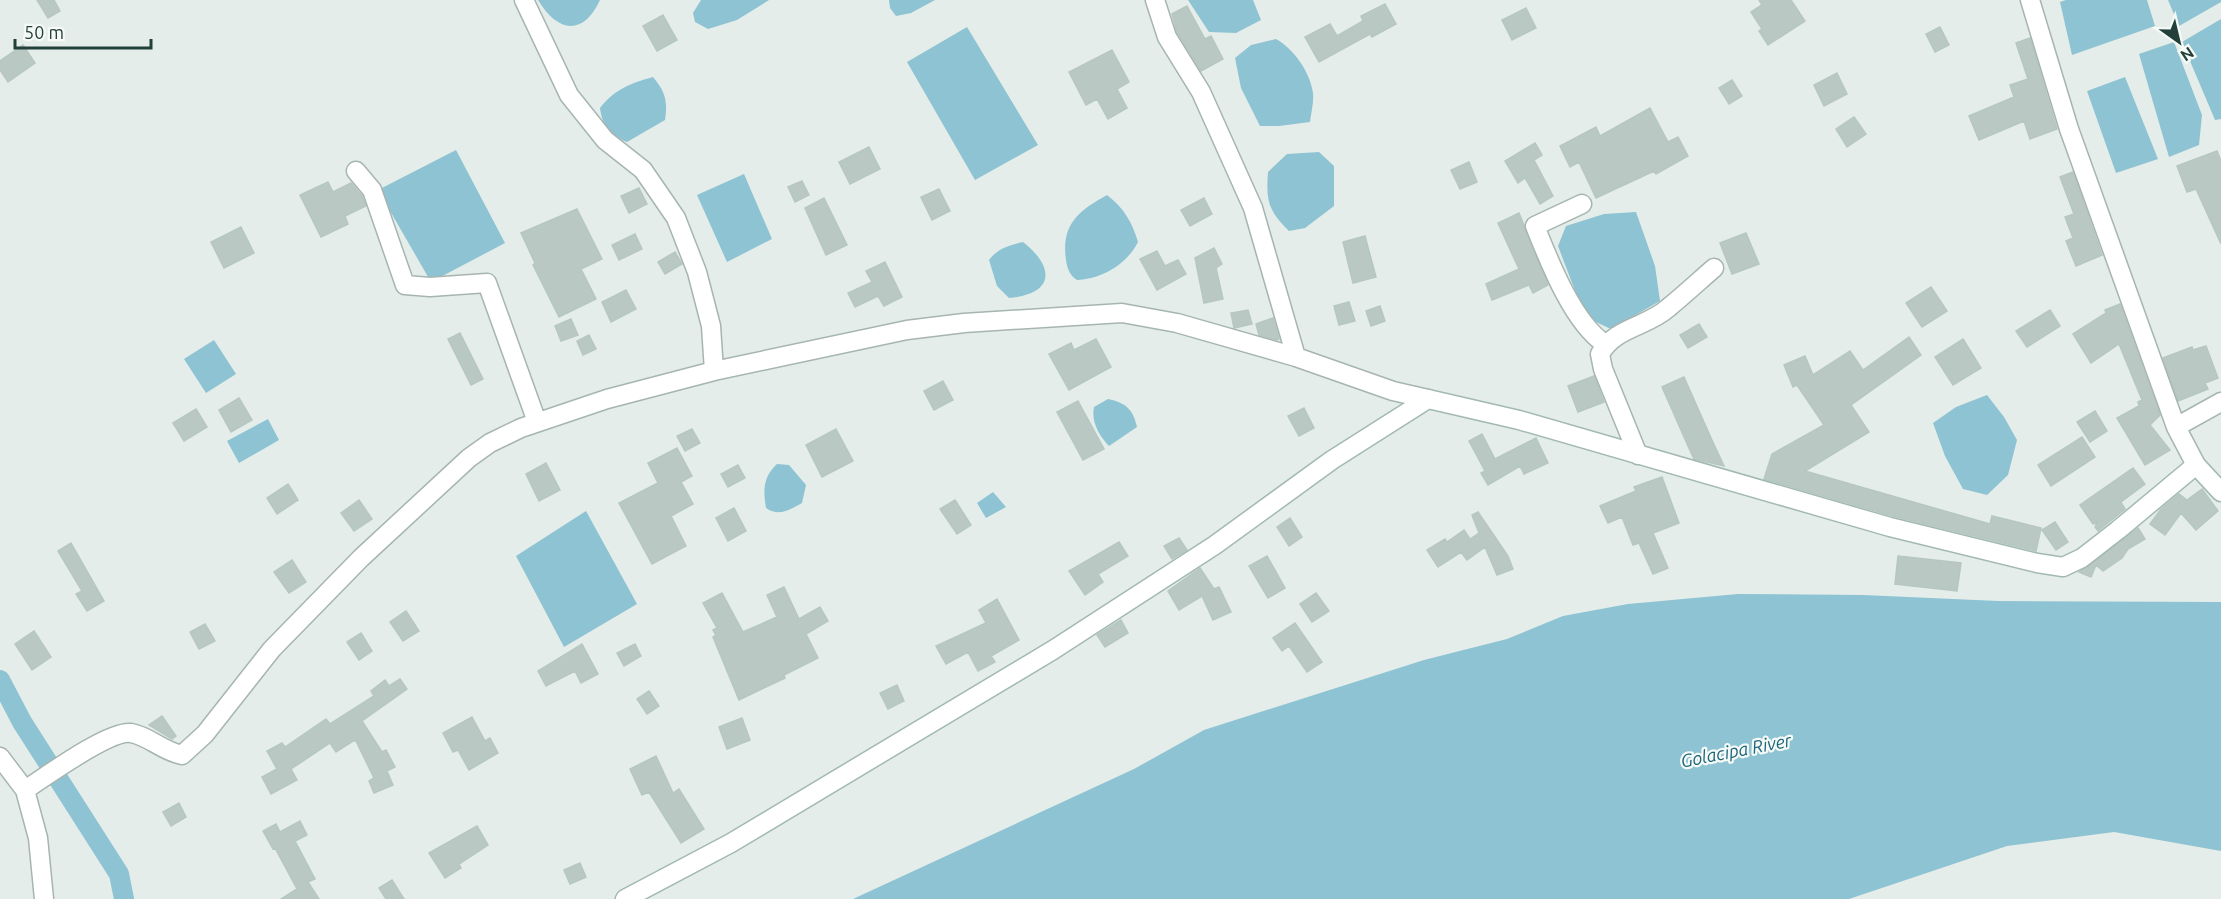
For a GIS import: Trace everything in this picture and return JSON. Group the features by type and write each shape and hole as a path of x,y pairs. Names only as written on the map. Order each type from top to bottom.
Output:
{"street":[{"path":"524,0 569,95 605,140 643,170 676,218 697,272 711,326 714,371"},
{"path":"1155,0 1167,37 1201,92 1253,208 1296,357"},
{"path":"2030,0 2069,129 2176,427 2196,465 2221,492"},
{"path":"356,171 372,190 405,285 430,287 488,283 537,423"},
{"path":"1582,204 1535,226 1568,297 1595,337 1605,344"},
{"path":"1638,455 1603,369 1600,354 1605,344 1621,332 1667,309 1714,268"},
{"path":"25,790 72,758 128,733 140,736 166,752 182,755 193,747 272,650 361,558 469,458 490,443 537,423 607,399 714,371 907,330 964,323 1122,313 1177,322 1296,357 1393,391 1519,420 1879,524 2026,561 2063,567 2082,558 2196,465"},
{"path":"625,899 731,843 1053,650 1215,545 1332,460 1428,399"},
{"path":"2176,427 2221,402"},
{"path":"0,757 25,790 38,838 44,899"}],"water":[{"path":"538,0 600,0 586,20 578,25 570,26 553,19"},
{"path":"701,0 769,0 737,20 708,29 695,22 693,13"},
{"path":"889,0 935,0 911,13 896,16 890,8"},
{"path":"1188,0 1253,0 1261,20 1236,33 1209,32"},
{"path":"2066,0 2147,0 2155,26 2072,55 2060,2"},
{"path":"2168,0 2221,0 2221,2 2179,26"},
{"path":"2221,19 2221,119 2215,120 2182,42"},
{"path":"967,27 1038,145 975,180 907,62"},
{"path":"1276,39 1295,55 1305,69 1313,96 1310,122 1260,126 1241,88 1235,58 1251,45"},
{"path":"2174,42 2202,115 2199,145 2169,157 2139,54"},
{"path":"653,77 665,97 665,120 627,142 608,129 600,108 624,88"},
{"path":"2125,77 2158,159 2116,173 2087,91"},
{"path":"456,150 505,243 431,282 378,190"},
{"path":"1319,152 1334,166 1334,206 1305,228 1289,231 1270,204 1267,190 1268,172 1287,154"},
{"path":"744,174 772,239 727,262 697,195"},
{"path":"1107,195 1127,216 1138,242 1127,257 1113,269 1096,277 1077,280 1069,271 1066,260 1066,237 1069,228 1080,213"},
{"path":"1636,212 1655,266 1660,301 1611,329 1585,317 1558,246 1566,226 1604,214"},
{"path":"1023,242 1041,261 1045,270 1045,278 1042,285 1035,291 1009,298 997,286 989,260 1000,250"},
{"path":"214,340 236,374 206,393 184,359"},
{"path":"1987,395 2004,417 2017,440 2008,475 1987,495 1963,489 1945,456 1933,423 1956,407"},
{"path":"1108,399 1128,408 1137,427 1109,446 1097,428 1093,413 1094,407"},
{"path":"268,419 279,440 239,463 227,441"},
{"path":"777,464 789,465 806,485 802,503 780,512 766,508 764,495 769,474"},
{"path":"993,492 1006,507 986,518 977,503"},
{"path":"586,511 637,604 564,647 516,556"},
{"name":"Golacipa River","path":"1738,594 1863,595 1998,601 2221,602 2221,851 2114,832 2007,846 1849,899 853,899 1134,769 1204,730 1424,660 1507,639 1563,616 1628,604"}],"building":[{"path":"37,0 54,0 60,11 48,18"},
{"path":"1759,0 1791,0 1805,21 1768,45 1759,31 1762,29 1751,12 1762,5"},
{"path":"1385,4 1396,24 1372,37 1370,34 1319,62 1305,37 1330,24 1337,36 1363,21 1361,16"},
{"path":"1187,6 1205,39 1211,36 1223,59 1201,71 1177,32 1172,14"},
{"path":"1526,8 1536,28 1512,40 1502,20"},
{"path":"663,15 677,40 657,51 643,26"},
{"path":"1940,27 1949,45 1935,52 1926,34"},
{"path":"2030,38 2057,129 2030,139 2024,121 1979,140 1969,116 2014,97 2010,85 2028,79 2016,43"},
{"path":"23,45 35,63 8,82 0,70 0,61"},
{"path":"1112,50 1129,82 1117,89 1127,108 1108,119 1097,99 1086,105 1069,72"},
{"path":"1837,73 1847,94 1824,106 1814,85"},
{"path":"1732,80 1742,96 1729,104 1719,88"},
{"path":"1650,108 1668,142 1678,137 1688,156 1656,174 1654,171 1596,198 1579,162 1570,167 1560,146 1596,127 1600,136"},
{"path":"1854,117 1866,134 1847,147 1836,129"},
{"path":"1535,143 1542,155 1534,160 1553,196 1540,204 1525,178 1518,183 1505,161"},
{"path":"869,147 880,169 850,184 839,162"},
{"path":"2217,151 2221,161 2221,244 2196,189 2187,192 2177,166"},
{"path":"1469,162 1477,182 1460,189 1451,170"},
{"path":"2073,172 2102,255 2076,266 2066,241 2073,238 2065,217 2074,214 2060,177"},
{"path":"802,181 809,195 795,202 788,187"},
{"path":"328,182 333,192 351,183 362,196 366,206 345,216 348,224 321,237 300,195"},
{"path":"639,188 647,204 629,213 621,196"},
{"path":"939,189 950,211 932,220 921,197"},
{"path":"824,198 847,245 826,255 805,208"},
{"path":"1204,198 1212,214 1190,226 1181,210"},
{"path":"577,209 602,259 581,269 596,299 559,317 533,265 535,263 521,233"},
{"path":"1519,213 1548,285 1533,293 1529,285 1492,300 1486,284 1519,269 1498,223"},
{"path":"241,227 254,253 224,268 211,242"},
{"path":"1746,233 1759,264 1732,274 1720,243"},
{"path":"635,234 642,249 619,260 612,245"},
{"path":"1365,236 1376,277 1353,283 1343,242"},
{"path":"1214,248 1222,264 1216,268 1223,299 1204,303 1195,258"},
{"path":"1157,251 1165,266 1178,260 1186,274 1157,290 1140,259"},
{"path":"675,252 682,264 665,274 658,262"},
{"path":"885,262 902,297 884,306 878,296 855,307 848,293 872,282 866,271"},
{"path":"1931,287 1947,311 1922,327 1906,303"},
{"path":"626,290 636,309 611,322 602,302"},
{"path":"1349,302 1355,321 1339,325 1334,306"},
{"path":"2120,304 2160,415 2150,425 2170,450 2145,465 2117,418 2139,406 2138,402 2142,400 2119,344 2091,363 2073,334 2106,313 2105,310"},
{"path":"1380,306 1385,321 1371,326 1366,311"},
{"path":"1248,310 1252,324 1234,328 1231,313"},
{"path":"2050,310 2060,326 2027,347 2016,331"},
{"path":"1273,318 1279,339 1277,340 1259,335 1256,324"},
{"path":"571,319 578,335 561,341 555,326"},
{"path":"1699,324 1707,337 1688,348 1680,335"},
{"path":"460,333 483,379 471,385 448,339"},
{"path":"589,335 596,349 583,355 577,341"},
{"path":"1909,337 1921,355 1851,405 1869,432 1805,471 1990,524 1992,516 2041,528 2036,551 1893,516 1764,479 1772,454 1824,425 1797,385 1793,387 1784,365 1805,356 1813,375 1850,351 1863,370"},
{"path":"1096,339 1111,367 1069,390 1049,354 1071,343 1074,350"},
{"path":"1963,339 1981,368 1953,385 1935,357"},
{"path":"2206,346 2218,378 2205,383 2208,389 2178,401 2163,358 2192,347 2193,350"},
{"path":"1594,376 1604,402 1578,412 1568,386"},
{"path":"1684,377 1724,466 1694,459 1688,446 1662,387"},
{"path":"943,381 953,400 934,410 924,391"},
{"path":"239,398 252,420 231,432 219,410"},
{"path":"1078,401 1104,449 1083,460 1057,412"},
{"path":"1304,408 1314,428 1299,436 1288,416"},
{"path":"196,409 207,427 184,441 173,423"},
{"path":"2095,411 2107,431 2090,442 2077,422"},
{"path":"692,429 700,443 685,451 677,436"},
{"path":"836,429 853,461 822,477 806,445"},
{"path":"1482,434 1495,459 1536,438 1548,463 1524,474 1520,466 1488,485 1481,473 1485,471 1469,441"},
{"path":"2082,437 2095,457 2051,486 2038,465"},
{"path":"677,448 692,476 681,482 693,504 671,516 686,546 652,564 619,503 658,483 648,463"},
{"path":"546,463 560,490 539,501 526,474"},
{"path":"738,465 745,478 728,487 721,474"},
{"path":"2133,468 2145,484 2121,502 2125,509 2098,531 2095,527 2097,522 2093,524 2080,505"},
{"path":"1662,477 1679,523 1653,533 1668,568 1653,574 1639,543 1633,545 1622,517 1608,523 1600,506 1636,491 1634,487"},
{"path":"288,484 298,500 277,514 267,498"},
{"path":"2202,489 2218,511 2196,530 2181,513 2165,535 2150,524 2161,509 2179,494 2187,500"},
{"path":"359,500 372,519 354,531 341,513"},
{"path":"955,500 971,525 957,534 940,509"},
{"path":"734,508 746,531 728,541 716,518"},
{"path":"1478,512 1508,556 1513,569 1497,575 1485,547 1467,560 1461,552 1438,567 1427,550 1445,539 1447,542 1464,530 1470,539 1479,533 1472,515"},
{"path":"1290,518 1302,537 1289,546 1277,527"},
{"path":"2055,522 2068,542 2056,550 2042,530"},
{"path":"2138,528 2145,539 2128,549 2122,558 2103,571 2096,565 2091,577 2079,572"},
{"path":"1179,538 1187,550 1172,559 1164,546"},
{"path":"1119,542 1128,556 1098,574 1103,582 1085,595 1069,571"},
{"path":"71,543 104,601 87,611 76,594 82,591 58,551"},
{"path":"1267,556 1285,588 1268,598 1249,566"},
{"path":"1898,556 1961,563 1957,591 1895,584"},
{"path":"292,560 306,582 289,593 274,572"},
{"path":"1200,568 1214,589 1219,587 1231,612 1213,620 1202,596 1179,610 1168,591"},
{"path":"784,587 799,619 820,607 828,621 806,634 818,658 784,675 785,678 739,700 713,637 716,635 713,630 717,628 703,603 722,593 743,632 777,617 767,595"},
{"path":"1316,593 1329,611 1312,622 1300,604"},
{"path":"997,599 1019,640 991,656 995,662 978,671 968,652 946,664 936,646 986,623 979,610"},
{"path":"406,611 419,631 403,641 390,622"},
{"path":"1121,620 1128,633 1105,647 1097,635"},
{"path":"1295,623 1322,662 1307,672 1289,646 1282,651 1273,638"},
{"path":"205,624 215,641 199,649 190,632"},
{"path":"34,631 51,657 32,670 15,644"},
{"path":"361,633 372,651 359,660 347,642"},
{"path":"582,644 598,674 581,683 575,671 546,686 538,671"},
{"path":"635,644 641,656 624,666 617,653"},
{"path":"400,679 407,689 362,721 382,752 386,750 395,767 387,771 393,785 374,793 369,781 374,778 356,741 353,741 336,752 330,743 291,769 297,780 271,794 262,777 277,769 267,751 282,743 285,747 326,719 330,724 374,696 371,691 385,680 389,686"},
{"path":"897,685 904,701 888,709 880,693"},
{"path":"649,691 659,706 647,714 637,699"},
{"path":"162,716 176,736 172,739 149,725"},
{"path":"472,717 485,741 490,738 498,753 469,770 458,750 453,752 443,733"},
{"path":"742,718 750,740 727,749 719,727"},
{"path":"656,756 673,793 679,789 704,829 681,843 649,792 642,795 630,769"},
{"path":"179,803 186,817 171,826 163,812"},
{"path":"300,821 307,835 295,841 315,879 308,882 319,899 281,899 297,889 263,831 276,824 280,832"},
{"path":"477,826 488,845 459,864 461,868 445,878 429,853"},
{"path":"580,863 586,877 570,884 564,870"},
{"path":"392,880 404,899 386,899 379,888"}],"waterway":[{"path":"0,680 22,722 119,874 124,899"}]}
